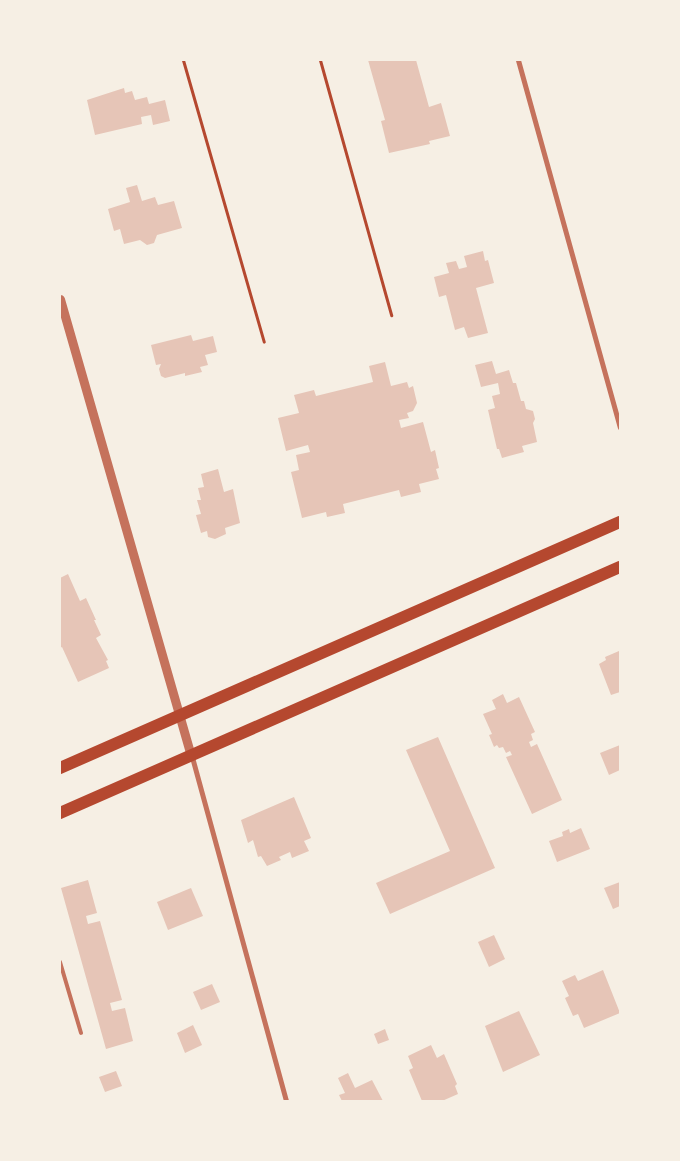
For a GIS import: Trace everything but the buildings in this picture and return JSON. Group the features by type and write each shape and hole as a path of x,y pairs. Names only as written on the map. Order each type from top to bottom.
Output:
{"main road":[{"path":"60,768 620,522"},
{"path":"60,813 620,567"}],"street":[{"path":"518,60 620,427"},
{"path":"60,299 191,755 286,1101"}],"lane":[{"path":"60,962 81,1034"}],"path":[{"path":"183,60 264,342"},
{"path":"320,60 391,316"}]}
